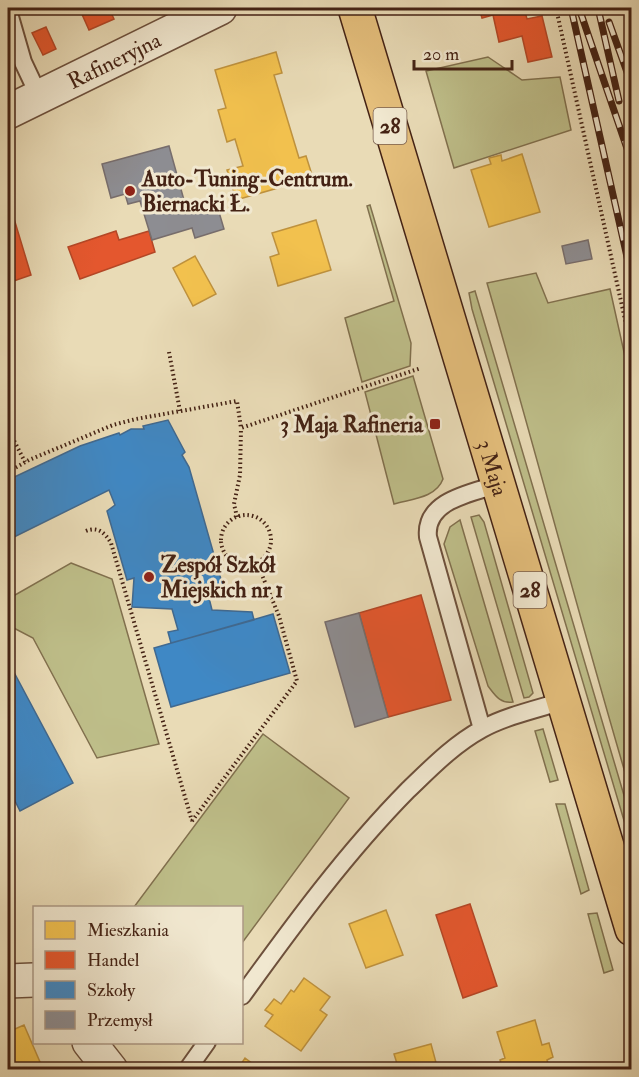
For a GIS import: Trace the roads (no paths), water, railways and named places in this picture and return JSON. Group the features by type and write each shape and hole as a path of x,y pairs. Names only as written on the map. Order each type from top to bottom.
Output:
{"main road":[{"name":"3 Maja","path":"355,8 632,929"}],"street":[{"name":"Rafineryjna","path":"8,112 213,9"},
{"path":"8,981 33,980"},
{"path":"91,1044 111,1070"}],"lane":[{"path":"8,10 23,62 39,96"},
{"path":"482,729 427,527 435,511 443,504 499,484"},
{"path":"243,995 327,882 388,810 448,751 482,729 563,701"},
{"path":"187,1070 206,1044"}],"railway":[{"path":"571,8 632,279"},
{"path":"579,8 632,163"},
{"path":"598,8 619,101"},
{"path":"609,22 632,86"}],"place":[{"name":"Auto-Tuning-Centrum. Biernacki Ł.","path":"130,191"},
{"name":"3 Maja Rafineria","path":"435,424"},
{"name":"Zespół Szkół Miejskich nr 1","path":"149,577"}]}
